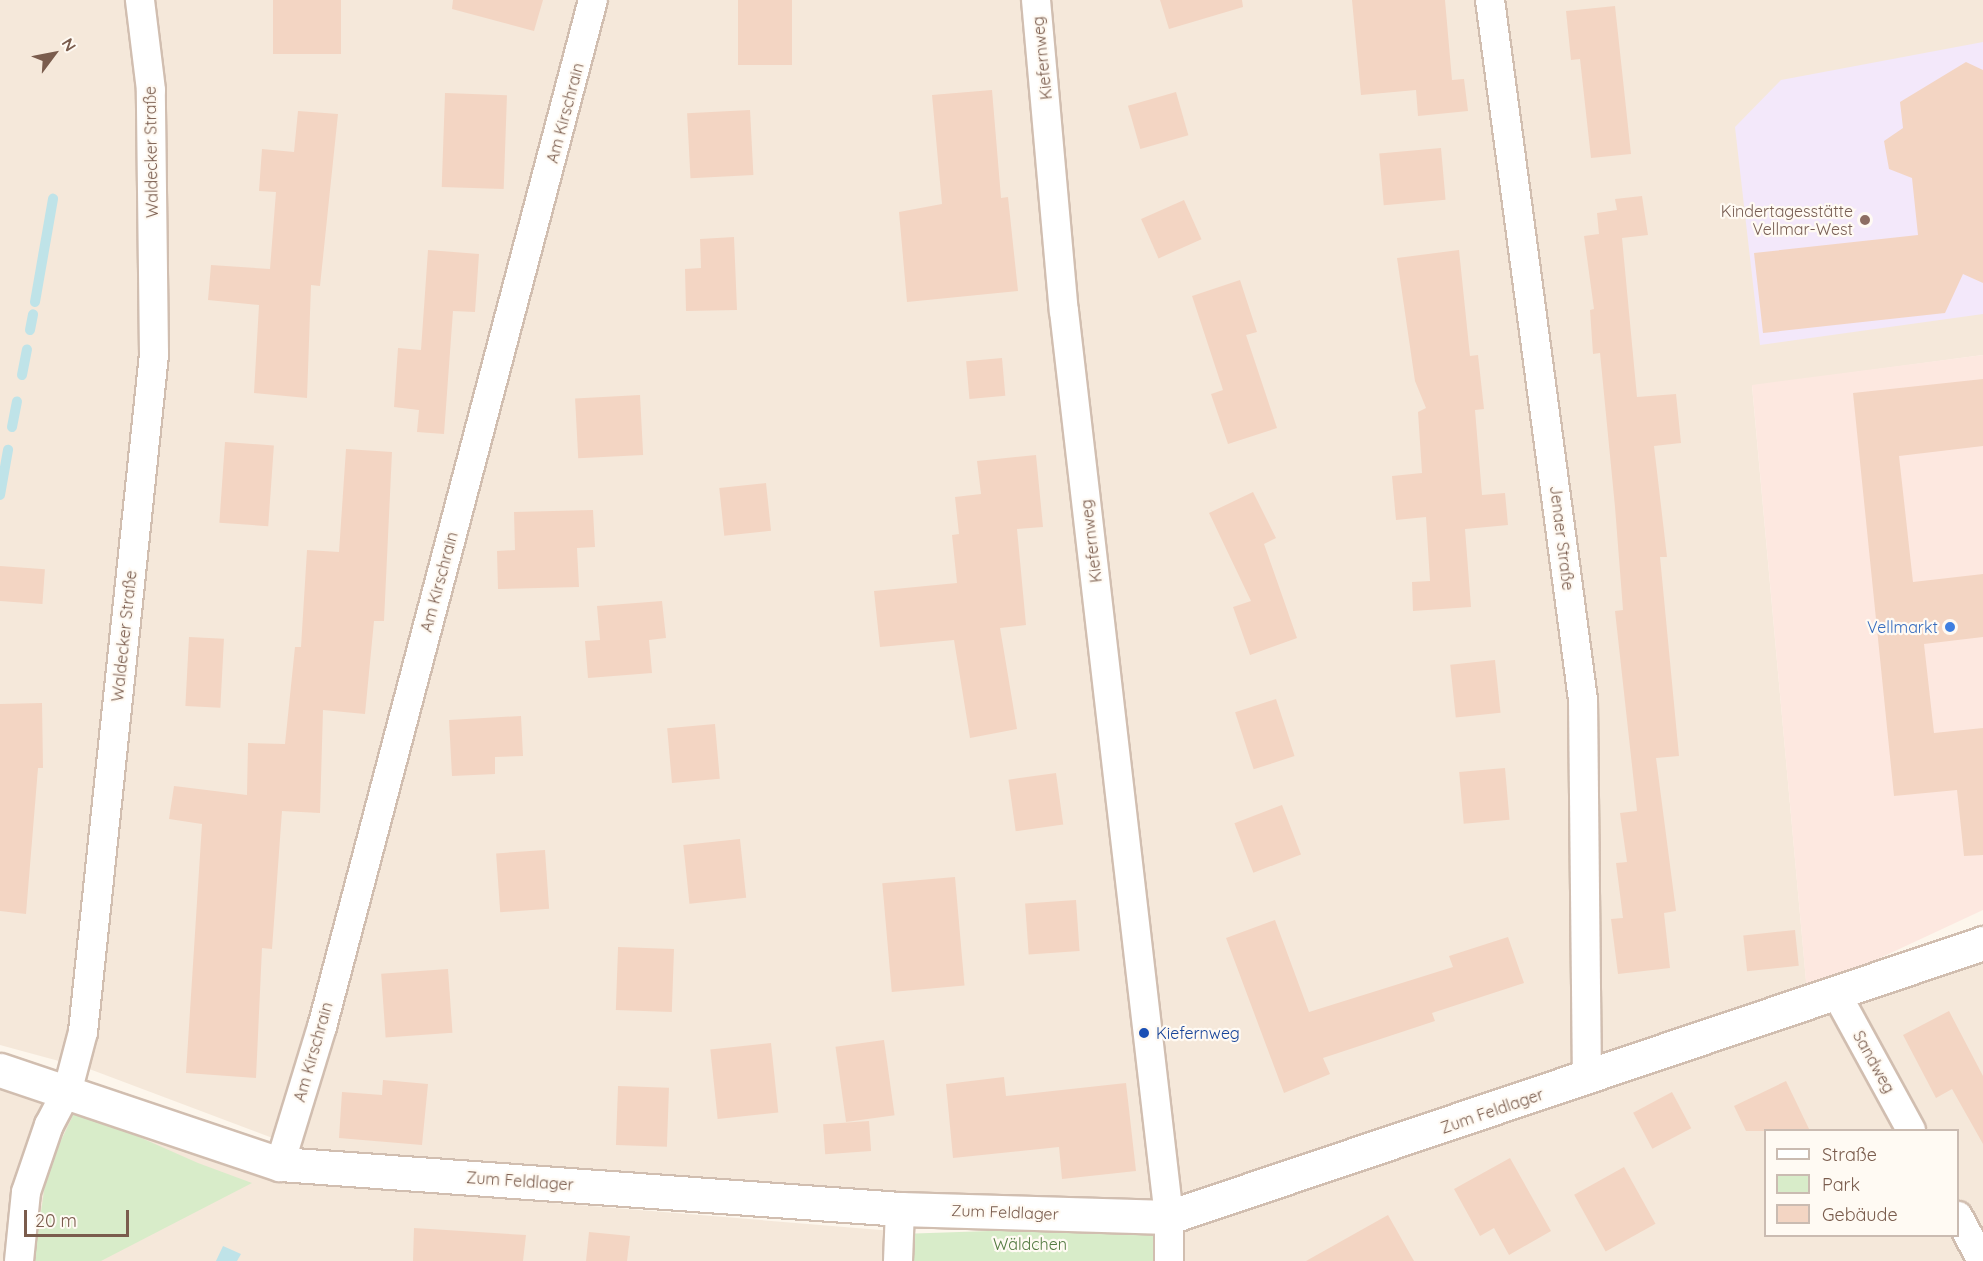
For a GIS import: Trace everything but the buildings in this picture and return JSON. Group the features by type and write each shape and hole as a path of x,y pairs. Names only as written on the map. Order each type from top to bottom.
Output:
{"street":[{"name":"Waldecker Straße","path":"19,1261 26,1192 49,1125 68,1089 83,1032 154,354 151,90 140,0"},
{"name":"Am Kirschrain","path":"280,1164 322,1027 593,0"},
{"name":"Kiefernweg","path":"1036,0 1122,843 1169,1217 1169,1261"},
{"name":"Jenaer Straße","path":"1490,0 1583,700 1587,1079"},
{"name":"Zum Feldlager","path":"0,1070 68,1089 280,1164 900,1209 1169,1217 1587,1079 1983,943"},
{"name":"Sandweg","path":"1836,993 1910,1129"},
{"path":"898,1261 900,1209"},
{"path":"1959,1218 1982,1261"}],"shaded area":[{"path":"0,0 1983,0 1983,355 1752,386 1807,992 1169,1217 323,1157 92,1070 0,1045"},
{"name":"Kindertagesstätte Vellmar-West","path":"1983,42 1983,314 1760,345 1735,127 1781,80"},
{"path":"1983,355 1983,910 1807,992 1752,385"},
{"path":"1983,957 1983,1261 1174,1261 1173,1230"},
{"path":"0,1079 92,1107 277,1180 893,1231 891,1261 0,1261"}],"green space":[{"path":"76,1109 198,1163 252,1183 101,1261 34,1261 47,1170"},
{"name":"Wäldchen","path":"1160,1225 1161,1261 901,1261 900,1234"}],"water":[{"path":"223,1246 241,1254 237,1261 216,1261"}],"waterway":[{"path":"35,302 53,199"},
{"path":"30,330 33,314"},
{"path":"22,375 27,349"},
{"path":"12,427 17,401"},
{"path":"0,495 8,450"}],"place":[{"name":"Kindertagesstätte Vellmar-West","path":"1865,220"},
{"name":"Vellmarkt","path":"1950,627"},
{"name":"Kiefernweg","path":"1144,1033"}]}
